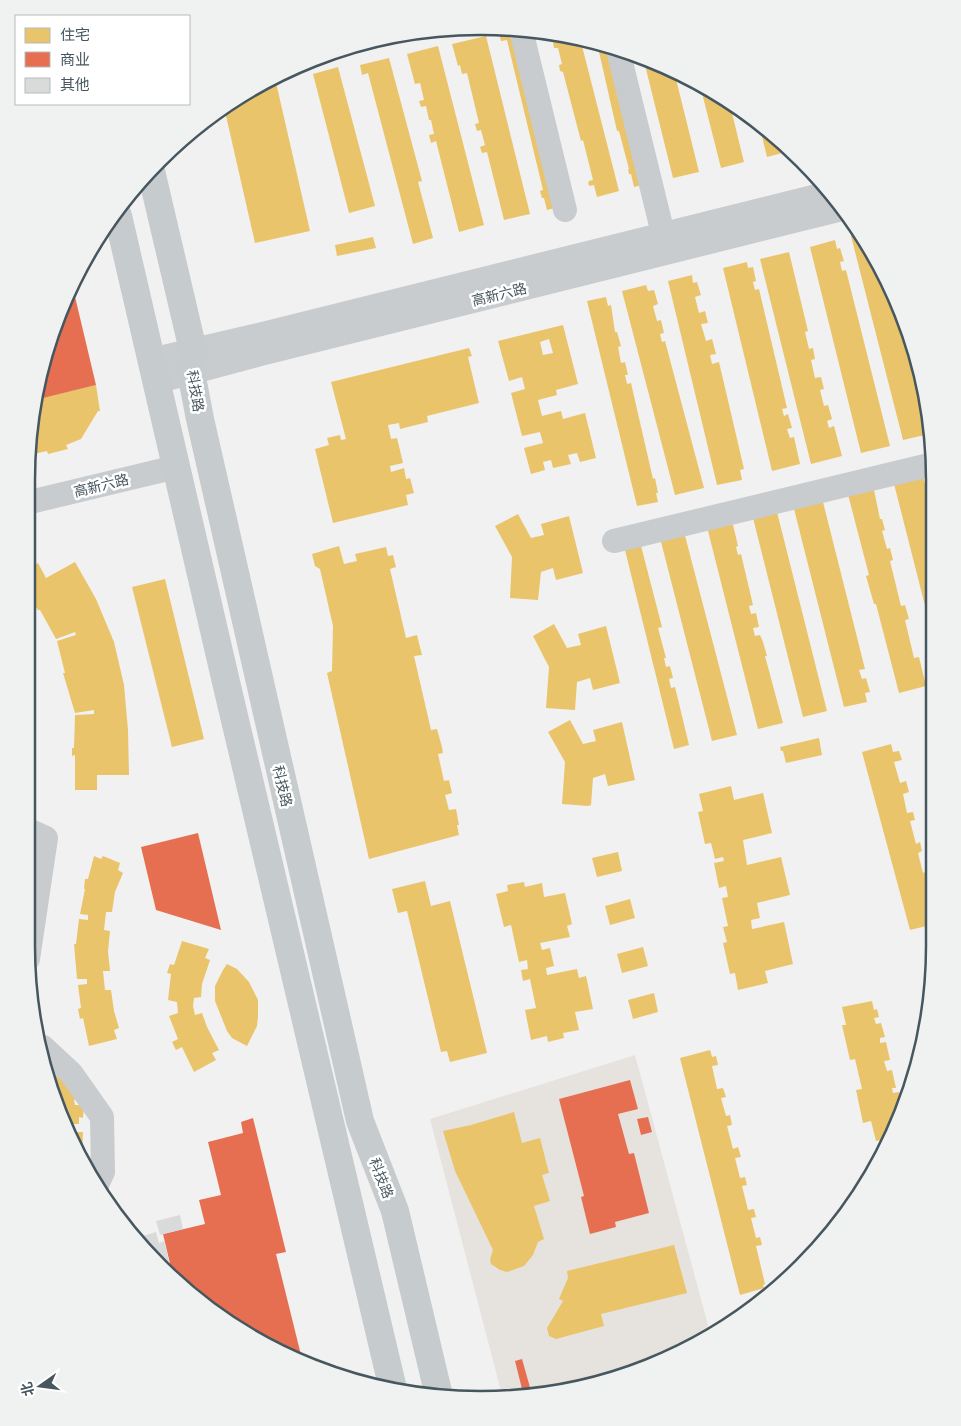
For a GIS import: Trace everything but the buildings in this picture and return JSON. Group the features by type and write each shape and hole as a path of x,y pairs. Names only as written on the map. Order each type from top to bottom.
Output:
{"main road":[{"name":"科技路","path":"153,179 360,1122 395,1211 437,1389"},
{"path":"119,220 391,1381"}],"street":[{"path":"523,37 565,210"},
{"path":"620,58 665,243"},
{"name":"高新六路","path":"665,243 821,194"},
{"name":"高新六路","path":"154,371 665,243 834,210"},
{"path":"614,541 926,466"},
{"name":"高新六路","path":"35,501 176,467"},
{"path":"35,833 46,838 35,912"},
{"path":"48,1052 71,1073 102,1117 104,1172 101,1178"}],"shaded area":[{"path":"635,1055 709,1328 678,1345 651,1357 596,1376 539,1387 501,1390 430,1119"}]}
